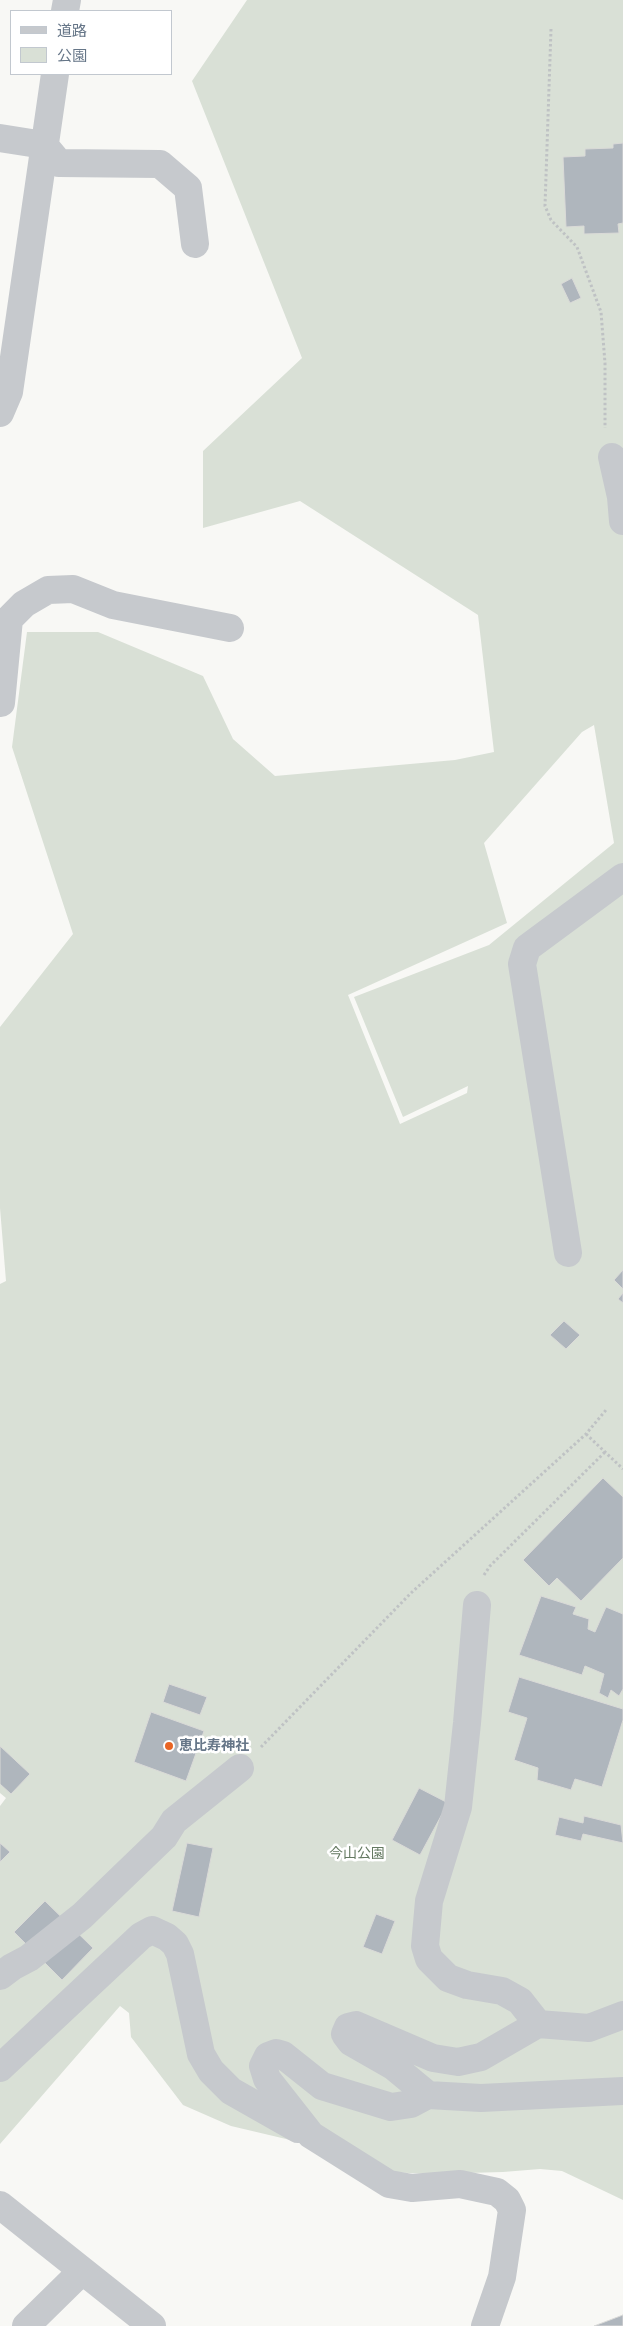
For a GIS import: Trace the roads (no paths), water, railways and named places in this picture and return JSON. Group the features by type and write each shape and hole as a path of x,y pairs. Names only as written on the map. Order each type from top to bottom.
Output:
{"street":[{"path":"3,396 56,75"},
{"path":"0,138 44,145 59,163 160,164 188,188 195,244"},
{"path":"612,456 622,504"},
{"path":"2,703 4,618 48,590 73,589 113,605 230,628"},
{"path":"568,1253 522,964 527,948 623,877"},
{"path":"477,1605 468,1723 458,1807 429,1901 425,1946 429,1959 448,1978 467,1985 502,1991 520,2001 538,2024"},
{"path":"0,1976 29,1958 82,1916 164,1837 174,1821 240,1768"},
{"path":"0,2068 140,1936 152,1930 167,1937 175,1944 180,1954 200,2054 211,2071 231,2091 311,2135 389,2184 412,2188 460,2184 497,2192 507,2200 512,2210 502,2277 485,2326"},
{"path":"623,2015 589,2028 538,2024 480,2057 458,2062 433,2058 356,2025 348,2027 346,2034 351,2042 393,2066 428,2094 481,2098 623,2091"},
{"path":"311,2135 267,2079 263,2066 268,2056 276,2053 283,2055 322,2086 392,2107 411,2104 428,2094"},
{"path":"0,2205 152,2326"},
{"path":"26,2326 82,2271"}],"place":[{"name":"恵比寿神社","path":"169,1746"}],"park label":[{"name":"今山公園","path":"357,1854"}]}
